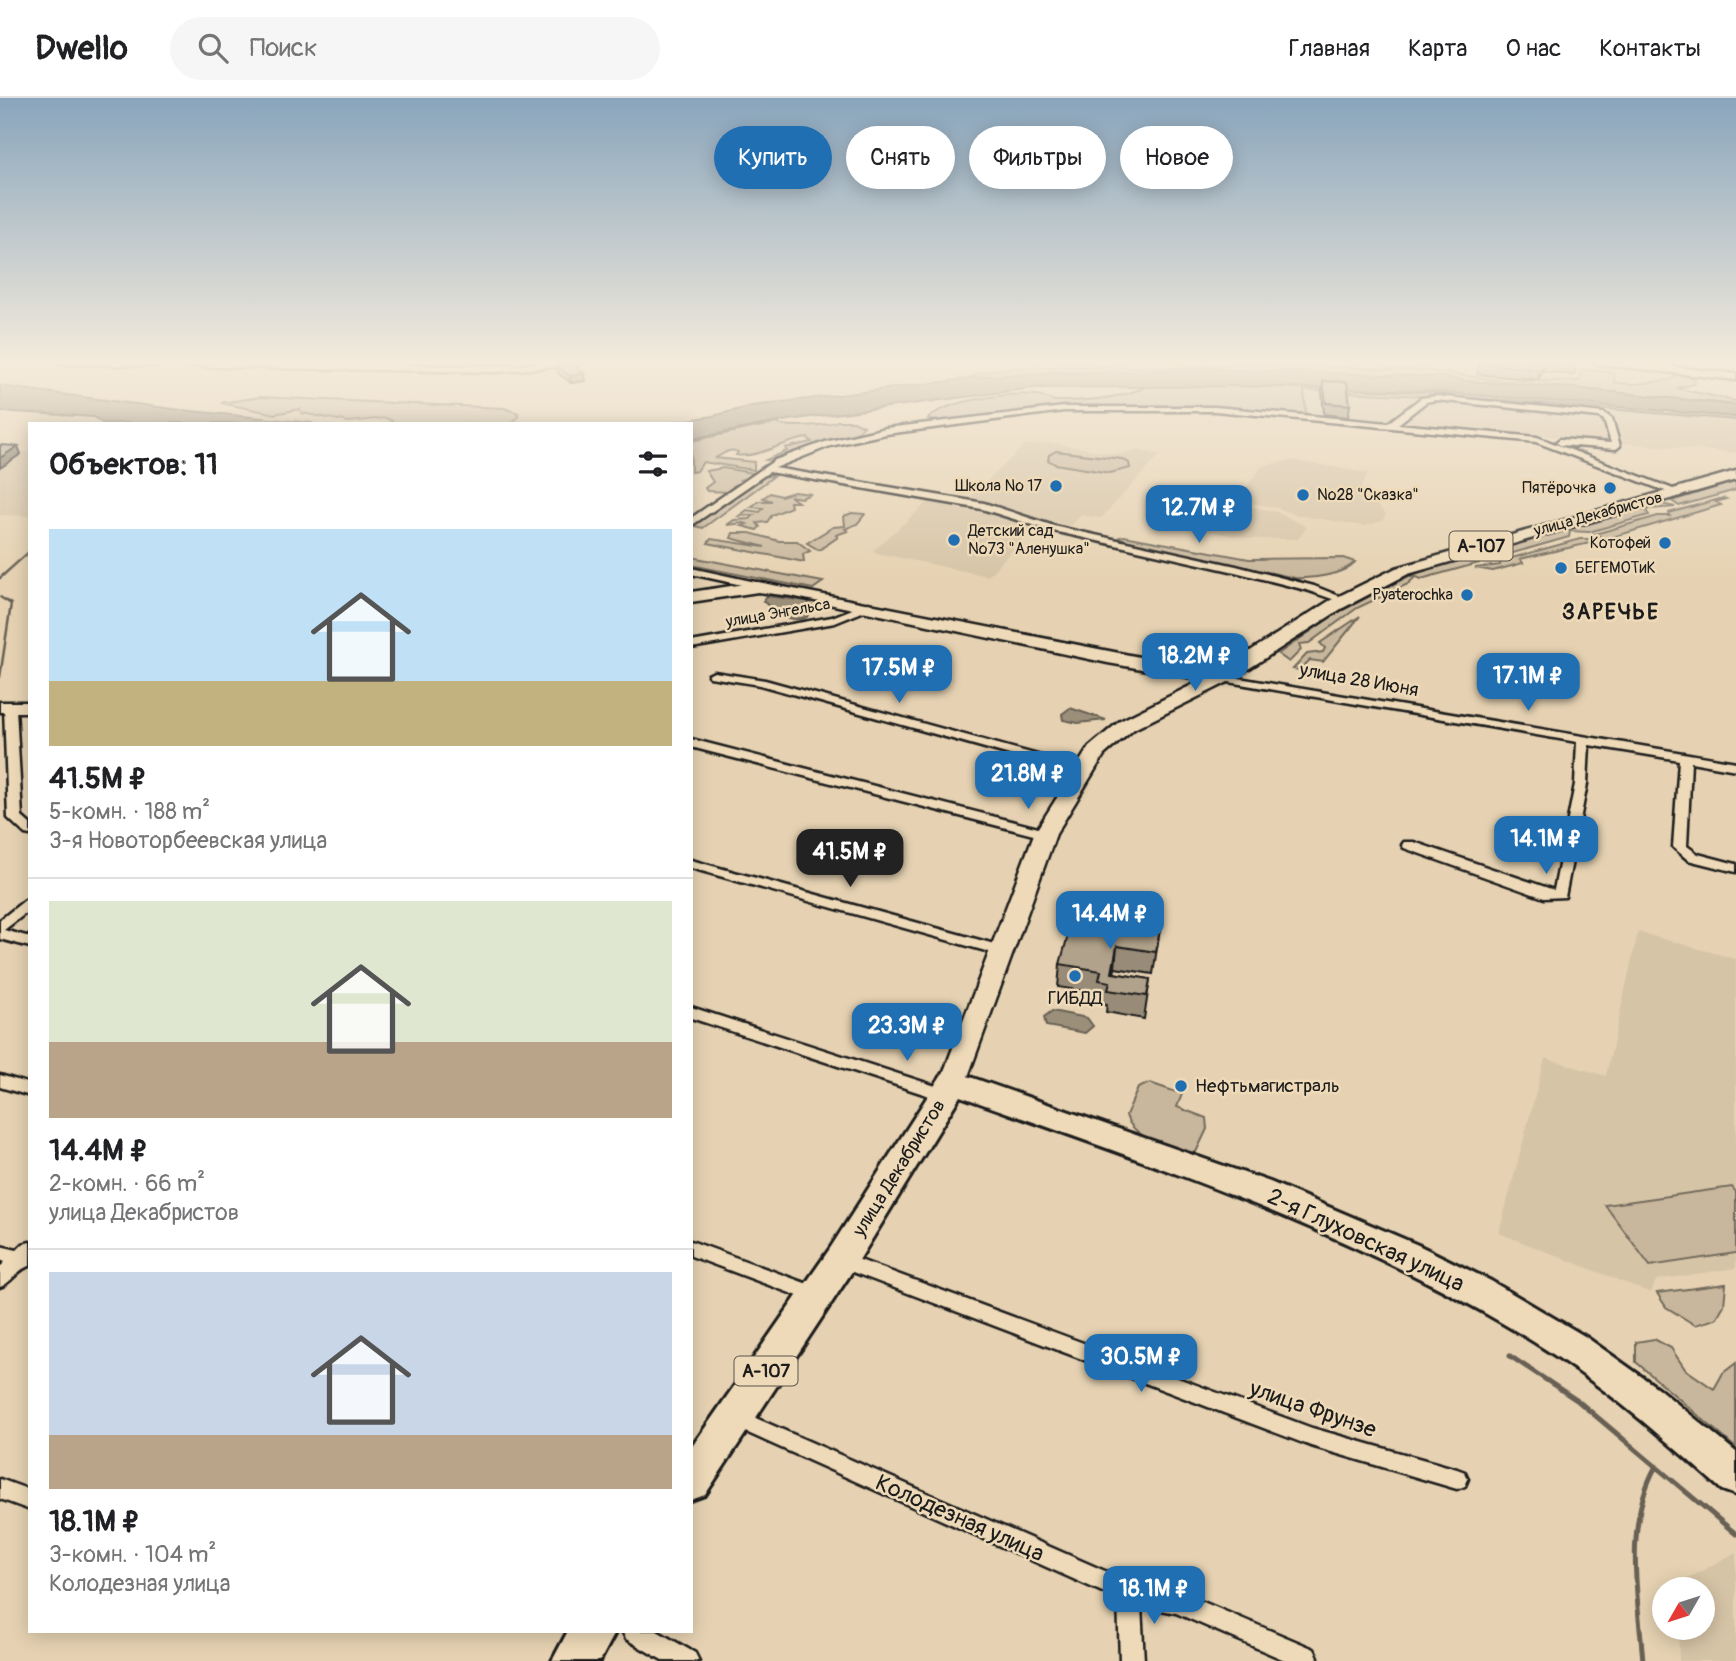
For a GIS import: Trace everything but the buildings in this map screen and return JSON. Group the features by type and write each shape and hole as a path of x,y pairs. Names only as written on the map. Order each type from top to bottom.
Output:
{"highway":[{"name":"улица Декабристов","path":"693,1479 841,1260 949,1088"},
{"name":"2-я Глуховская улица","path":"949,1088 1298,1206 1439,1272 1549,1332 1683,1430 1736,1478"},
{"path":"574,1661 593,1633"}],"main road":[{"name":"улица Декабристов","path":"949,1088 1045,834 1081,771 1112,735 1220,678 1344,600 1429,561 1736,475"},
{"name":"улица 28 Июня","path":"693,597 770,588 869,606 1108,658 1220,678"},
{"path":"5,708 28,707"}],"street":[{"path":"693,522 766,469 794,455 873,434"},
{"path":"1462,434 1550,444 1616,446 1612,434"},
{"path":"1550,444 1676,492"},
{"path":"766,469 984,506 1043,526 1256,573 1310,587 1344,600"},
{"path":"693,571 770,588"},
{"name":"улица Энгельса","path":"693,645 793,625 835,620 869,606"},
{"path":"714,675 761,682 1081,771"},
{"name":"улица 28 Июня","path":"1220,678 1736,766"},
{"path":"5,708 15,818 28,829"},
{"path":"1409,845 1549,895 1560,894 1581,784 1583,739"},
{"path":"693,744 1045,834"},
{"path":"1685,757 1680,846 1693,857 1736,868"},
{"path":"693,865 1000,950"},
{"path":"0,927 28,905"},
{"path":"0,934 28,941"},
{"path":"693,1013 949,1088"},
{"path":"0,1082 28,1089"},
{"path":"693,1249 817,1295"},
{"path":"0,1253 27,1256"},
{"path":"0,1279 27,1256"},
{"name":"улица Фрунзе","path":"841,1260 1311,1437 1457,1479"},
{"name":"Колодезная улица","path":"734,1418 1129,1592 1177,1602 1306,1657"},
{"path":"0,1489 28,1499"},
{"path":"1129,1592 1132,1661"},
{"path":"638,1633 687,1661"}],"shaded area":[{"path":"693,434 717,434 693,439"},
{"path":"725,434 854,434 775,461 766,460 787,451 785,448 812,442 808,438 799,439 744,456 736,455 738,452 732,450 715,458 754,462 754,470 703,462 697,471 693,472 693,441"},
{"path":"1520,434 1736,434 1736,453"},
{"name":"Школа № 17","path":"1052,443 1116,454 1138,450 1160,455 1101,518 1081,515 1071,526 1029,519 966,501 1025,445"},
{"path":"0,451 28,452 28,516 0,515"},
{"path":"1056,451 1122,459 1129,463 1130,468 1110,473 1055,464 1048,460 1049,455"},
{"name":"№28 \"Сказка\"","path":"1291,460 1368,473 1360,490 1386,514 1383,521 1364,526 1296,515 1278,508 1237,500 1262,466"},
{"path":"723,468 755,474 740,480 745,482 733,486 730,492 707,491 705,488 713,482 706,471"},
{"path":"774,476 703,528 693,526 693,524 758,477"},
{"path":"1736,481 1736,490 1679,506 1672,501"},
{"path":"794,492 811,494 801,498 790,496 798,502 790,502 791,507 772,515 767,522 757,523 760,527 757,530 742,526 747,524 744,523 727,525 734,520 750,519 754,515 739,516 747,510 760,512 763,508 751,507 759,501 772,501 763,498 770,493 781,496"},
{"path":"1188,496 1274,511 1307,527 1298,539 1253,539 1167,524"},
{"path":"1726,499 1716,502 1721,505 1606,539 1595,534 1658,516 1670,516 1669,513"},
{"name":"Детский сад №73 \"Аленушка\"","path":"930,500 974,508 1033,528 988,576 872,552"},
{"path":"1661,504 1675,507 1649,509 1646,511 1649,515 1589,532 1570,531 1569,537 1499,557 1487,555 1477,559 1479,563 1421,579 1412,575 1438,565"},
{"path":"852,513 865,514 857,524 836,535 838,537 819,550 807,543 833,527 845,526 844,516"},
{"path":"733,533 750,533 779,541 797,541 810,551 803,554 804,562 708,543 711,539 765,547 731,538"},
{"path":"1592,535 1603,540 1520,559 1523,563 1493,571 1475,568 1500,565 1501,561 1580,539 1590,539"},
{"path":"1120,537 1249,559 1343,558 1355,562 1335,573 1295,578 1125,541"},
{"path":"693,557 823,582 813,589 693,565"},
{"path":"1409,576 1414,578 1408,584 1357,608 1309,643 1299,644 1301,650 1289,662 1278,654 1337,613"},
{"path":"767,596 807,601 812,606 807,617 788,618 763,601"},
{"path":"1360,616 1323,662 1310,660 1299,670 1293,669 1307,654 1323,652 1325,648 1320,643"},
{"path":"1070,708 1106,720 1078,723 1063,720 1062,714"},
{"path":"1638,932 1736,959 1736,1268 1656,1280 1651,1293 1499,1233 1545,1058 1606,1076"},
{"path":"1052,1011 1087,1018 1093,1026 1085,1033 1046,1026 1044,1017"},
{"path":"1150,1083 1182,1094 1177,1107 1206,1118 1207,1129 1196,1152 1166,1147 1145,1137 1130,1123 1126,1115 1138,1088"},
{"path":"1732,1187 1736,1192 1736,1253 1650,1266 1605,1205"},
{"path":"1726,1284 1724,1305 1716,1319 1695,1325 1666,1307 1657,1293"},
{"path":"1654,1339 1671,1348 1685,1369 1714,1389 1723,1373 1736,1363 1736,1448 1636,1362 1636,1342"},
{"path":"1736,1552 1736,1661 1679,1661 1678,1640 1715,1640 1715,1577 1691,1577"}],"waterway":[{"path":"0,578 28,553"},
{"path":"0,597 11,604 0,677"},
{"path":"1510,1356 1578,1401 1656,1466"},
{"path":"1643,1661 1636,1586 1636,1537 1639,1512 1656,1466"},
{"path":"1656,1466 1736,1534"}],"place":[{"name":"Школа № 17","path":"1056,486"},
{"name":"Пятёрочка","path":"1610,488"},
{"name":"№28 \"Сказка\"","path":"1303,495"},
{"name":"Детский сад №73 \"Аленушка\"","path":"954,540"},
{"name":"Котофей","path":"1665,543"},
{"name":"БЕГЕМОТиК","path":"1561,568"},
{"name":"Pyaterochka","path":"1467,595"},
{"name":"ГИБДД","path":"1075,976"},
{"name":"Нефтьмагистраль","path":"1181,1086"}],"district":[{"name":"ЗАРЕЧЬЕ","path":"1611,612"}]}
